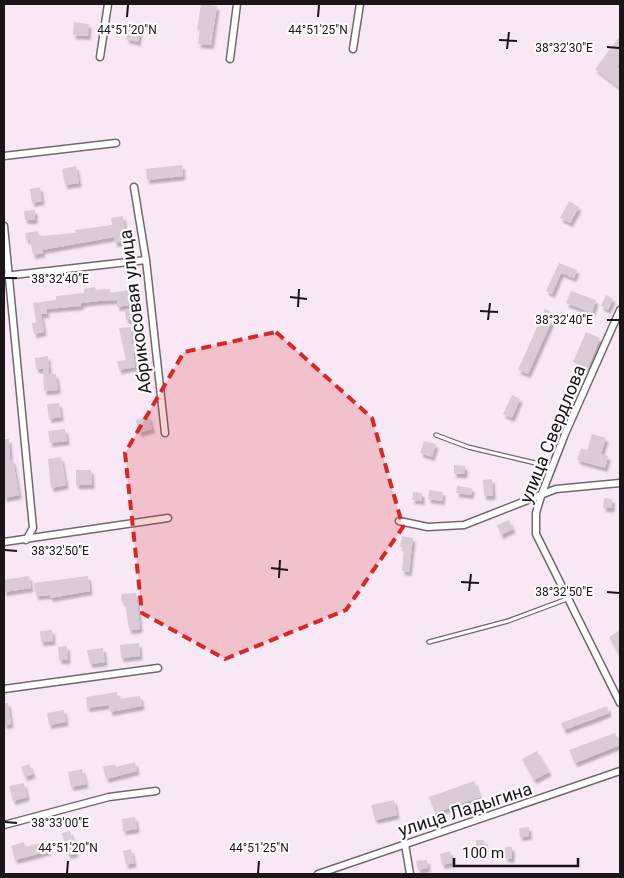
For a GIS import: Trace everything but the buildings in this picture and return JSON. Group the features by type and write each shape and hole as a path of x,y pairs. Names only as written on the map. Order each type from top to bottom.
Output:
{"street":[{"path":"100,58 108,4"},
{"path":"230,59 238,4"},
{"path":"354,49 360,4"},
{"path":"4,156 116,143"},
{"name":"Абрикосовая улица","path":"134,187 146,260 165,433"},
{"path":"4,226 7,276 33,528 26,540"},
{"path":"7,276 146,260"},
{"name":"улица Свердлова","path":"620,310 552,467 536,514 536,534 620,703"},
{"path":"399,521 428,527 464,525 556,489 620,484"},
{"path":"4,542 168,518"},
{"path":"4,689 158,668"},
{"name":"улица Ладыгина","path":"318,874 620,771"},
{"path":"4,825 109,798 156,791"},
{"path":"405,844 410,874"}],"lane":[{"path":"436,435 468,446 515,456 552,467"},
{"path":"428,642 508,622 567,599"}],"highlighted area":[{"path":"276,332 372,418 403,527 346,610 225,659 142,613 125,453 184,352"}]}
